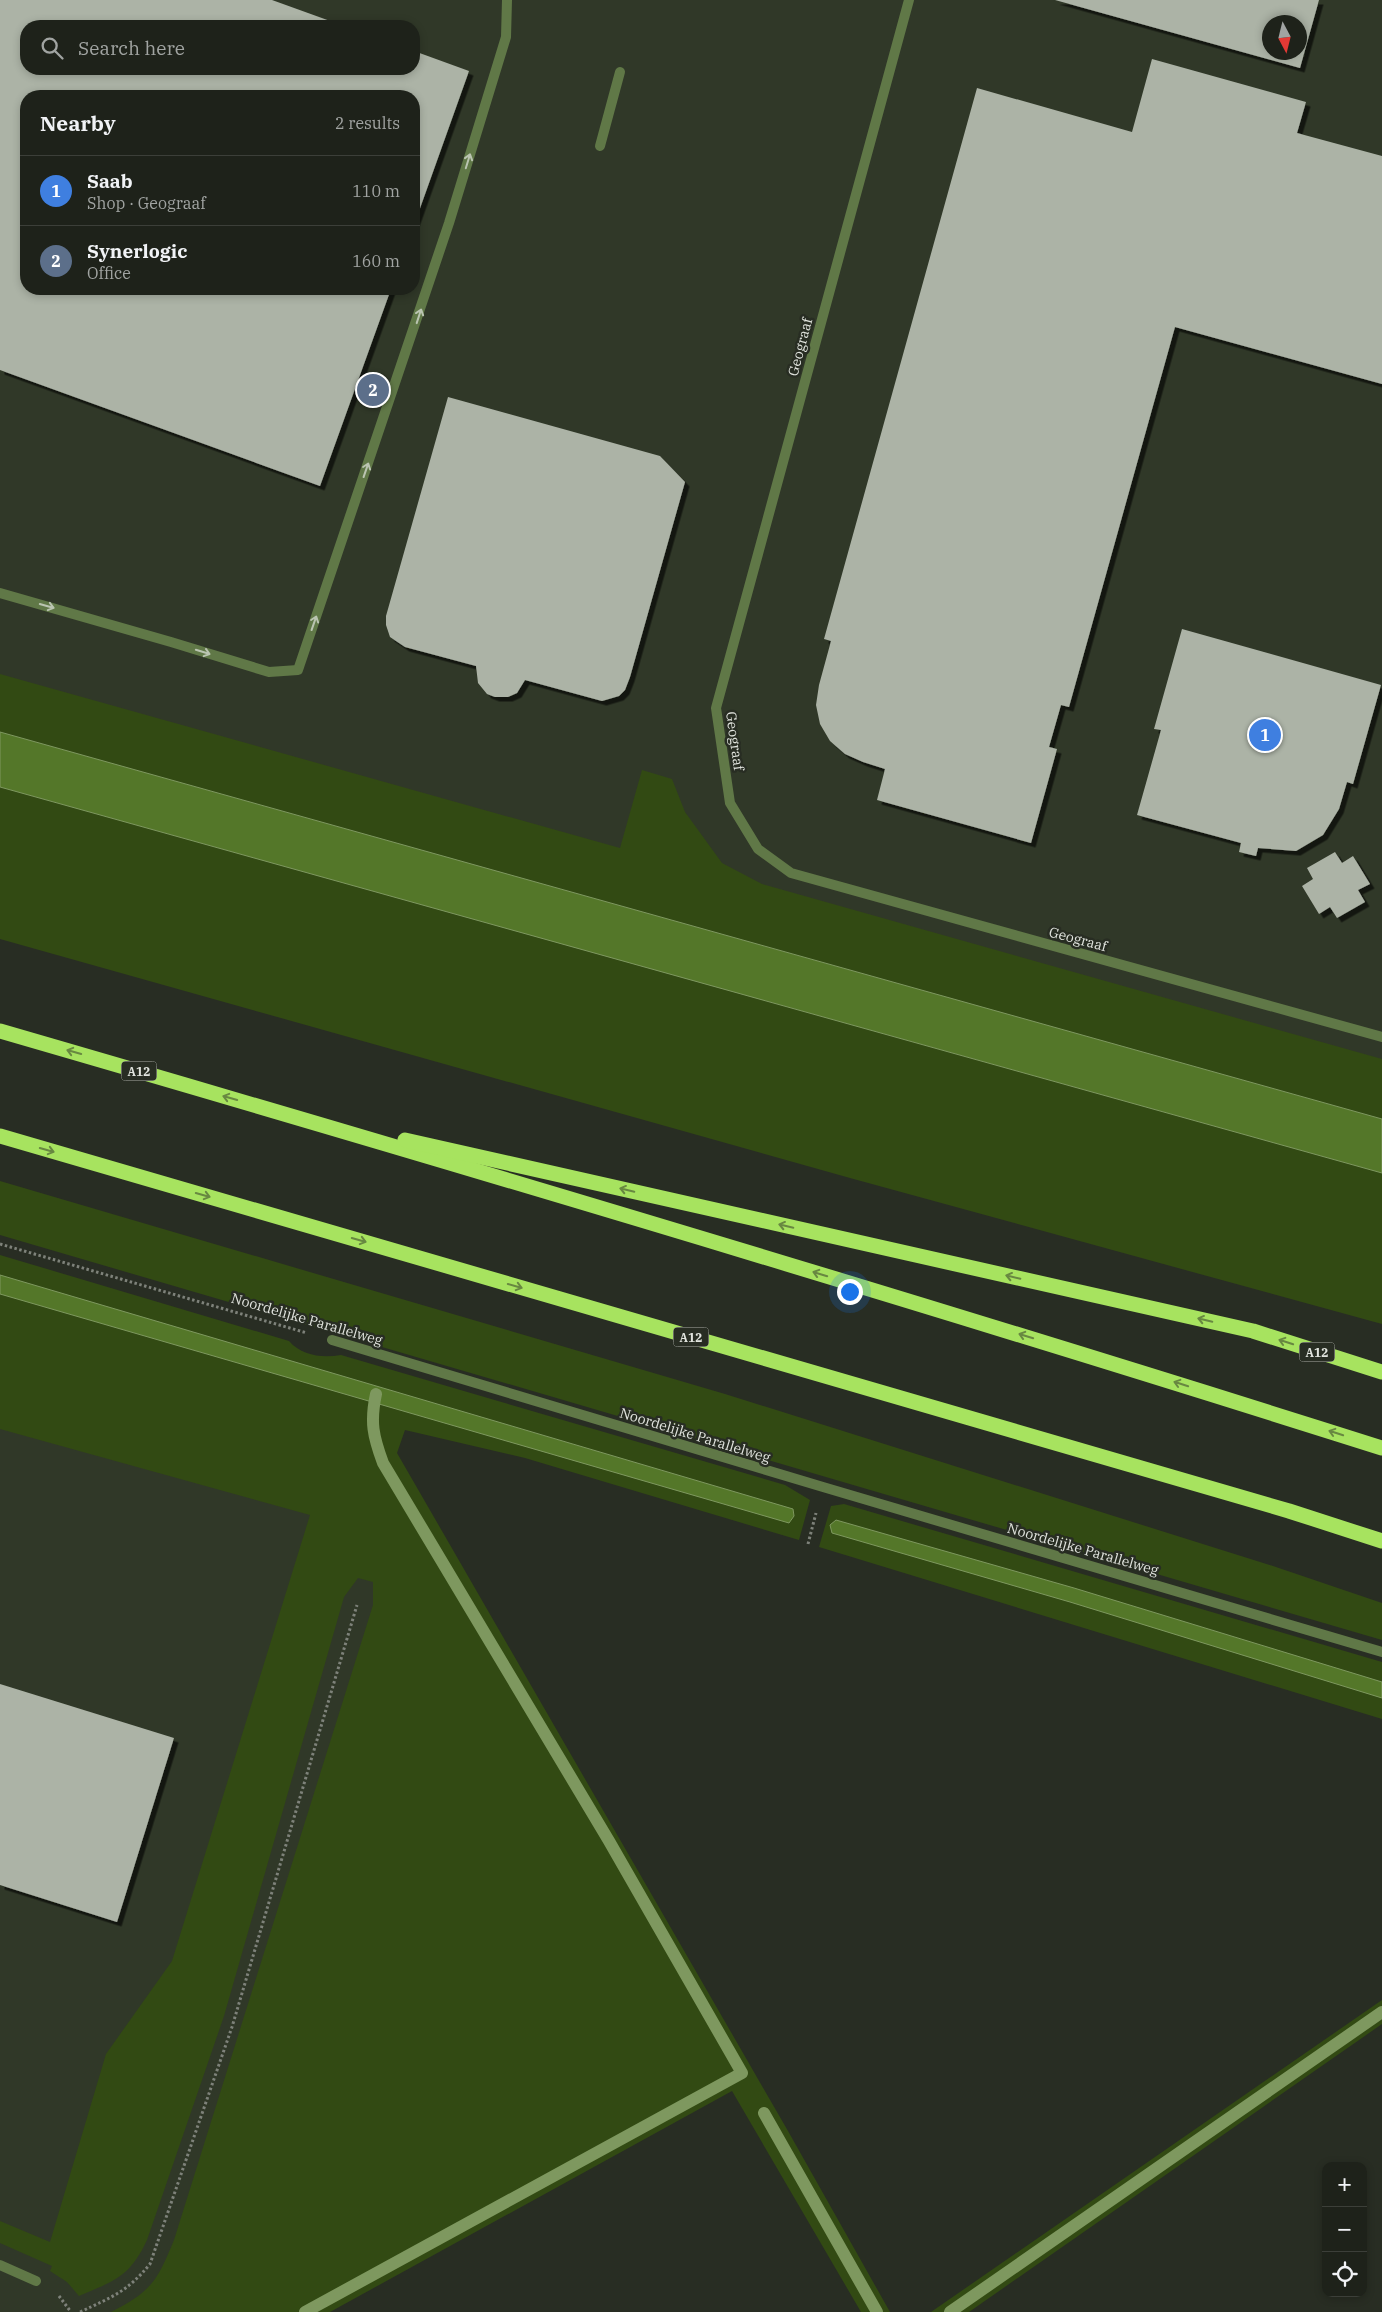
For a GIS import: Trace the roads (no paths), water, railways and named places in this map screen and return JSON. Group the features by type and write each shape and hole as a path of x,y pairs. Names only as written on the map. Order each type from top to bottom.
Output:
{"highway":[{"name":"A12","path":"0,1031 277,1111 1051,1343 1382,1448"},
{"name":"A12","path":"277,1111 1253,1331 1382,1372"},
{"name":"A12","path":"0,1136 1280,1508 1382,1541"}],"street":[{"path":"0,593 269,672 298,670 449,223 506,37 507,0"},
{"name":"Geograaf","path":"909,0 716,708 730,803 758,849 791,873 1382,1037"},
{"path":"600,146 620,72"},
{"name":"Noordelijke Parallelweg","path":"332,1340 823,1488 1382,1652"},
{"path":"0,2265 36,2281"}],"waterway":[{"path":"305,2312 742,2073 609,1841 383,1463 377,1445 373,1421 376,1394"},
{"path":"950,2312 1382,2012"},
{"path":"764,2113 877,2312"}],"place":[{"name":"Synerlogic","path":"373,390"},
{"name":"Saab","path":"1265,735"}]}
